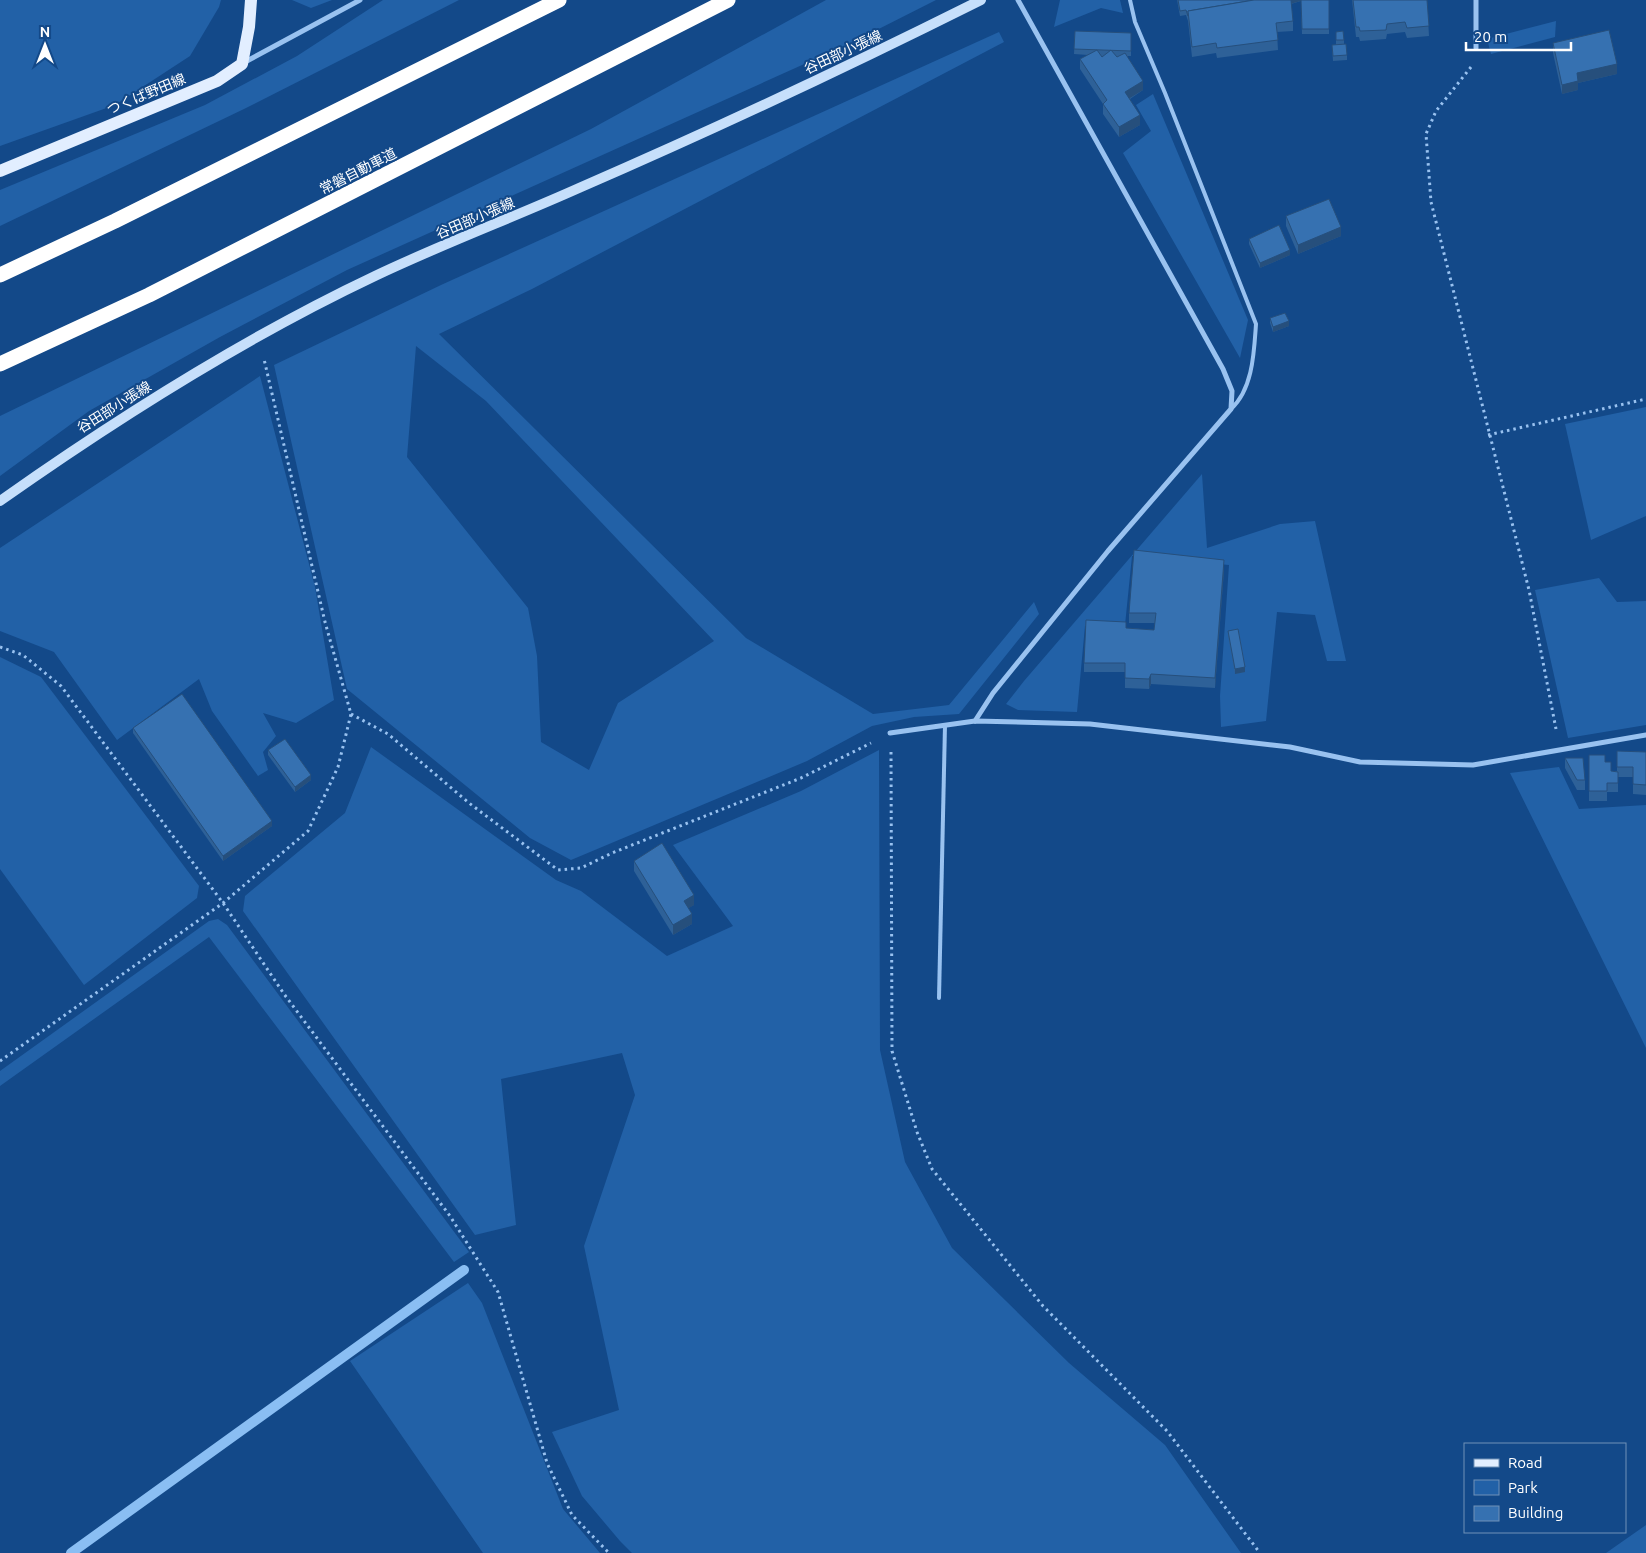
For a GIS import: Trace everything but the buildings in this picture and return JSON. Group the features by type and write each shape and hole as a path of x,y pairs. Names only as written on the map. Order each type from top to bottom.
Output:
{"highway":[{"path":"0,275 115,221 559,0"},
{"name":"常磐自動車道","path":"0,364 149,295 728,0"}],"main road":[{"path":"242,64 249,27 251,0"},
{"name":"谷田部小張線","path":"0,501 73,449 259,337 375,276 580,188 871,54 981,0"},
{"name":"つくば野田線","path":"0,171 216,80 242,64"}],"street":[{"path":"242,64 360,0"},
{"path":"975,720 993,693 1108,551 1231,409 1232,391 1223,369 1018,0"},
{"path":"1476,0 1476,48"},
{"path":"890,733 975,720 1090,724 1290,747 1360,762 1473,765 1646,735"}],"lane":[{"path":"1130,0 1135,22 1256,324 1254,355 1241,399 1231,409"},
{"path":"939,998 944,725"}],"path":[{"path":"1476,48 1476,61 1436,111 1426,134 1426,156 1431,202 1488,435 1529,590 1560,751"},
{"path":"0,1061 223,902 308,831 338,767 351,714 325,622 293,476 259,337"},
{"path":"1488,435 1646,399"},
{"path":"0,647 23,655 61,686 223,902 284,994 450,1216 498,1292 547,1462 572,1515 610,1553"},
{"path":"351,714 388,734 469,803 558,870 582,868 612,853 801,778 890,733 892,1051 917,1132 932,1169 1043,1306 1167,1431 1260,1553"}],"green space":[{"path":"0,0 221,0 219,7 190,56 115,105 0,146"},
{"path":"292,0 332,0 311,8"},
{"path":"383,0 459,0 244,109 0,226 0,190 205,105 297,56"},
{"path":"826,0 936,0 851,43 347,270 220,337 89,411 0,476 0,416 591,129"},
{"path":"1060,0 1120,0 1123,13 1101,8 1054,27"},
{"path":"1556,21 1555,37 1491,54 1487,39"},
{"path":"999,32 1004,42 532,289 439,334 746,638 873,714 949,705 1034,602 1039,614 959,714 914,717 872,726 807,761 571,860 530,838 347,689 274,365 441,285","holes":["416,346 486,401 714,641 618,703 589,770 541,742 537,656 528,608 407,457"]},
{"path":"1153,94 1248,320 1240,358 1123,153 1151,131 1136,105"},
{"path":"260,376 315,587 334,700 296,723 263,713 276,736 263,752 268,770 258,776 212,711 199,679 117,740 54,652 0,631 0,548"},
{"path":"1646,407 1646,516 1591,540 1565,424"},
{"path":"1202,474 1207,548 1280,524 1315,521 1346,661 1327,661 1315,615 1277,612 1266,721 1221,727 1220,696 1229,565 1132,556 1125,625 1085,626 1077,712 1018,710 1006,704 1024,681"},
{"path":"1599,578 1617,602 1646,601 1646,725 1568,738 1535,590"},
{"path":"0,657 41,677 199,886 197,898 84,985 0,869"},
{"path":"371,747 556,880 581,891 667,956 733,926 673,845 801,791 879,750 880,1050 905,1162 952,1248 1069,1363 1165,1445 1241,1553 632,1553 582,1496 552,1432 619,1410 584,1246 635,1095 622,1053 501,1079 516,1225 475,1235 243,911 245,896 345,813"},
{"path":"1559,767 1579,809 1646,805 1646,1048 1510,773"},
{"path":"218,919 227,925 469,1252 454,1262 209,937 0,1086 0,1071 209,921"},
{"path":"468,1283 482,1303 563,1509 600,1553 483,1553 350,1361"},
{"path":"1646,1525 1646,1553 1606,1553"}],"waterway":[{"path":"71,1553 464,1270"}]}
